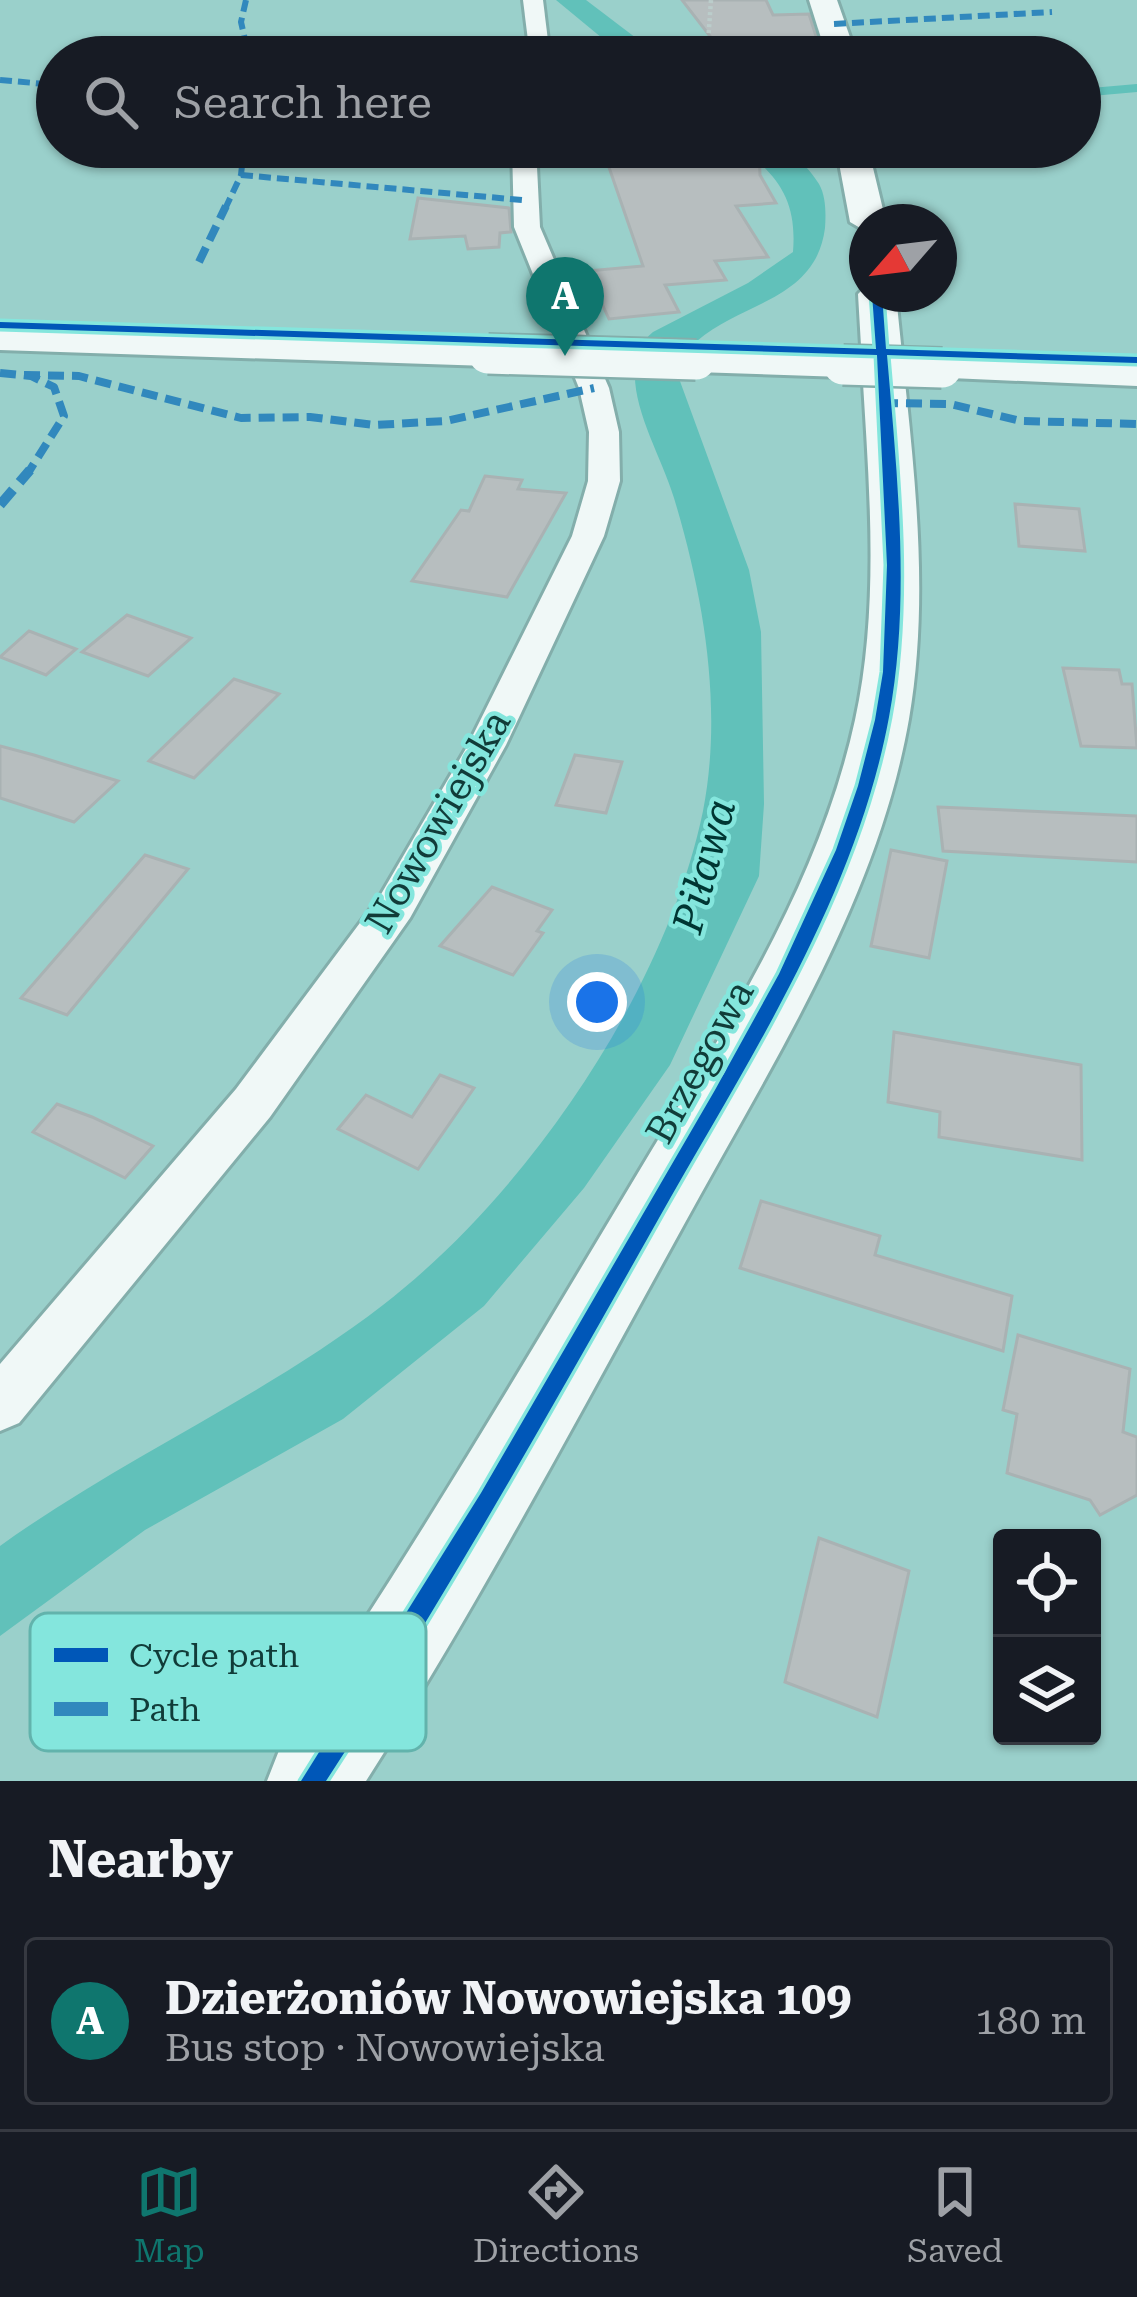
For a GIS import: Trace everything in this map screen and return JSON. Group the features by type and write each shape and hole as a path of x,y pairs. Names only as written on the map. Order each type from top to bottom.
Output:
{"street":[{"path":"533,0 540,36"},
{"path":"823,0 835,36"},
{"name":"Nowowiejska","path":"0,1405 253,1103 395,907 487,745 588,536 604,481 604,433 594,388 527,227 525,168"},
{"path":"856,168 864,204"},
{"name":"Brzegowa","path":"423,1613 796,956 860,804 882,717 891,638 879,312"},
{"path":"0,338 1137,374"},
{"name":"Brzegowa","path":"313,1781 333,1751"}],"path":[{"path":"708,36 711,0"}],"water":[{"path":"556,0 586,0 633,36 600,36"},
{"name":"Piława","path":"807,168 811,173 825,205 819,252 792,285 697,341 677,373 749,570 761,632 764,804 759,876 670,1065 584,1188 484,1306 343,1419 145,1530 0,1636 0,1546 290,1369 383,1305 489,1206 538,1147 624,1016 685,879 703,811 711,733 707,653 694,574 674,498 639,402 636,365 642,344 653,332 748,283 793,252 789,205 766,169"}],"building":[{"path":"682,0 766,0 773,15 809,14 816,36 710,36"},
{"path":"609,168 760,168 776,203 736,206 768,257 715,261 726,280 665,285 679,312 609,319 587,271 643,266"},
{"path":"418,198 509,208 511,232 500,233 499,247 468,249 465,236 410,239"},
{"path":"485,476 522,480 518,489 566,493 507,597 412,581 461,510 469,511"},
{"path":"1015,504 1079,509 1085,551 1019,546"},
{"path":"127,615 191,638 148,676 82,652"},
{"path":"29,631 76,649 46,675 0,657"},
{"path":"1063,668 1119,670 1122,684 1132,684 1137,748 1081,746"},
{"path":"234,679 279,694 194,778 149,761"},
{"path":"0,746 118,781 74,822 0,798"},
{"path":"575,755 622,762 606,813 556,805"},
{"path":"938,807 1137,816 1137,862 943,851"},
{"path":"891,850 947,861 929,958 871,946"},
{"path":"145,855 188,869 67,1015 21,998"},
{"path":"492,887 552,910 537,931 543,933 513,975 440,946"},
{"path":"894,1032 1081,1065 1082,1160 939,1137 940,1112 888,1102"},
{"path":"440,1075 474,1088 418,1169 338,1129 366,1095 412,1117"},
{"path":"57,1104 153,1146 125,1178 33,1132"},
{"path":"761,1201 880,1236 875,1255 1012,1296 1003,1351 740,1268"},
{"path":"1018,1335 1130,1369 1123,1432 1137,1437 1137,1495 1100,1515 1090,1500 1007,1473 1017,1414 1003,1410"},
{"path":"819,1538 909,1571 877,1717 785,1682"}],"waterway":[{"path":"1101,91 1137,88"}],"marked path":[{"path":"244,36 241,22 246,0"},
{"path":"834,24 1052,12"},
{"path":"0,80 36,83"},
{"path":"199,262 242,168"},
{"path":"241,175 522,200"},
{"path":"0,373 31,376 54,387 64,416 24,480 0,505"},
{"path":"24,375 79,376 241,418 310,417 374,425 446,421 594,388"},
{"path":"882,403 950,404 1021,421 1137,424"}],"cycle path":[{"path":"420,1613 721,1094 787,974 843,850 882,720 893,620 892,509 878,312"},
{"path":"0,325 1137,360"},
{"path":"313,1781 332,1751"}],"place":[{"name":"Dzierżoniów Nowowiejska 109","path":"565,356"}]}
